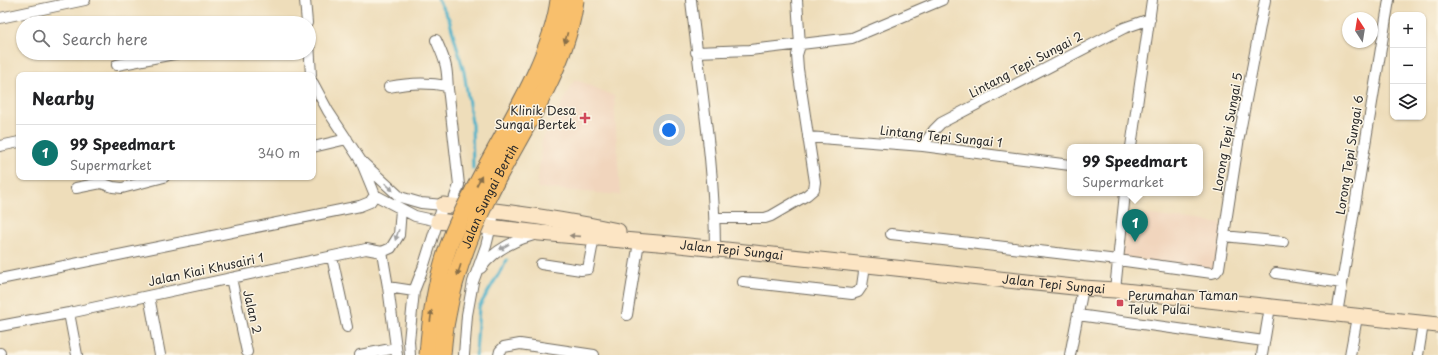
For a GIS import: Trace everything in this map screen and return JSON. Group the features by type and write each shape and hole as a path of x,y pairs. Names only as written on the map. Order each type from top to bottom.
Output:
{"main road":[{"name":"Jalan Sungai Bertih","path":"428,355 431,314 439,276 453,234 527,91 547,48 558,9 559,0"},
{"name":"Jalan Sungai Bertih","path":"442,355 446,316 469,237 489,195 543,96 562,52 575,0"},
{"name":"Jalan Tepi Sungai","path":"447,206 495,210 585,224 670,244"},
{"name":"Jalan Tepi Sungai","path":"438,221 490,228 670,244 1083,288 1116,290 1431,325"}],"street":[{"path":"0,18 85,0"},
{"path":"305,0 306,16"},
{"path":"691,0 696,52 708,135 715,218 715,250"},
{"path":"715,218 765,218 807,195 814,189 815,182 798,68 800,45 798,0"},
{"path":"696,52 750,50 852,38 942,0"},
{"path":"1131,144 1152,0"},
{"name":"Lorong Tepi Sungai 5","path":"1118,260 1212,273 1216,272 1219,268 1238,137 1265,0"},
{"name":"Lorong Tepi Sungai 6","path":"1337,314 1389,0"},
{"name":"Lintang Tepi Sungai 2","path":"923,146 937,126 941,123 1124,28 1150,19"},
{"path":"410,355 409,341 414,292 438,221 459,185 446,69 443,54 436,40"},
{"path":"117,65 143,60"},
{"path":"310,60 311,72"},
{"path":"389,87 407,84 436,84 447,86"},
{"path":"316,89 328,111 361,161 375,195 415,216 438,221"},
{"name":"Lintang Tepi Sungai 1","path":"808,137 923,146 1067,165"},
{"path":"316,146 347,139"},
{"path":"0,146 16,143"},
{"path":"361,161 400,197 421,203 447,206"},
{"path":"76,188 100,183 122,188 153,180"},
{"path":"0,279 360,206 370,202 375,195"},
{"path":"1116,290 1125,196"},
{"path":"360,355 397,351 382,252 391,248 399,235 401,209"},
{"path":"464,355 467,315 473,282 486,246 495,210"},
{"path":"473,282 488,259 499,249 518,239 540,233"},
{"path":"891,234 1118,260"},
{"path":"1224,236 1283,242"},
{"path":"541,264 581,270 588,269 594,237"},
{"path":"627,315 639,242"},
{"name":"Jalan Kiai Khusairi 1","path":"0,326 69,313 366,249 382,252"},
{"path":"332,257 347,327"},
{"path":"743,282 852,294 858,292 862,286 865,265"},
{"path":"1276,273 1342,283"},
{"name":"Jalan 2","path":"231,278 247,352"},
{"path":"388,287 414,292"},
{"path":"1070,355 1083,288"},
{"path":"149,296 160,355"},
{"path":"1262,355 1270,307"},
{"path":"69,313 77,355"},
{"path":"1078,315 1264,341"},
{"path":"1350,355 1357,317"},
{"path":"1418,355 1431,325"},
{"path":"499,355 500,351 504,347 520,344 594,355"}],"shaded area":[{"name":"Klinik Desa Sungai Bertek","path":"575,79 614,96 620,195 537,188 542,140"},
{"path":"1126,212 1222,224 1216,267 1213,269 1122,257"}],"waterway":[{"path":"438,0 449,19 464,72 472,123 473,169"},
{"path":"476,355 479,307 507,260"}],"place":[{"name":"Klinik Desa Sungai Bertek","path":"585,118"},
{"name":"99 Speedmart","path":"1135,242"},
{"name":"Perumahan Taman Teluk Pulai","path":"1120,303"}]}
